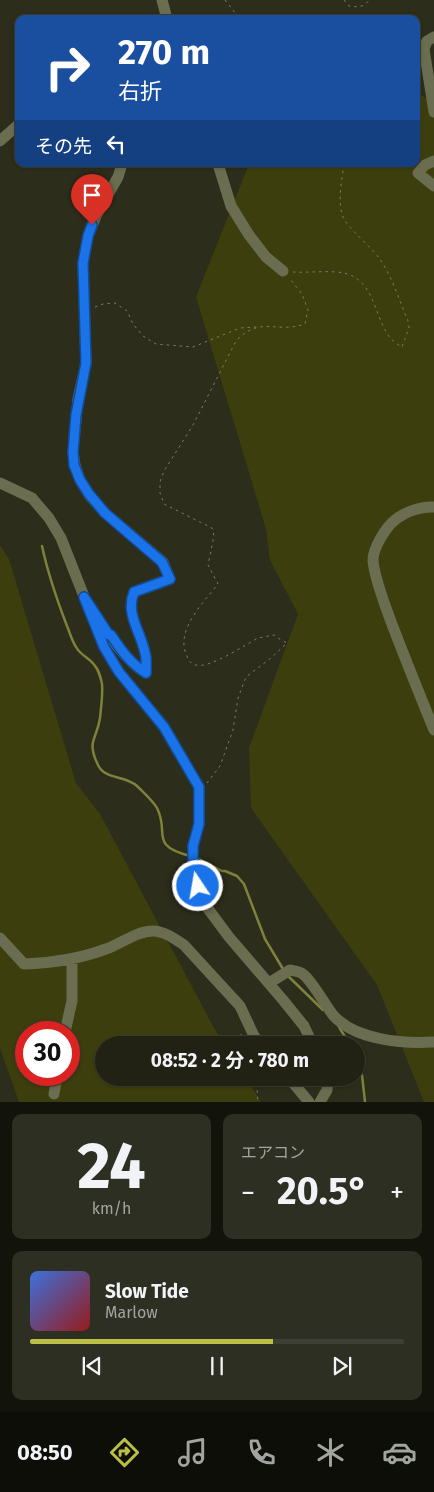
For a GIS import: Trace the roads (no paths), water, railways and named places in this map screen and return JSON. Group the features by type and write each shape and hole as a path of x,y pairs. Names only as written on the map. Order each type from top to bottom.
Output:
{"street":[{"path":"162,0 167,15"},
{"path":"434,38 426,40 424,49 434,112"},
{"path":"0,141 15,128"},
{"path":"434,161 426,165 418,174 434,186"},
{"path":"84,597 126,658 146,673 145,653 131,612 132,598 134,592 170,579 162,562 105,513 89,494 80,480 74,465 73,452 76,415 86,363 83,263 88,236 97,214 118,177 121,167"},
{"path":"219,167 223,184 236,214 266,257 283,271"},
{"path":"0,483 32,498 49,518 61,538 104,647 119,672 164,727 199,787 199,824 193,846 193,858 198,886 206,906 304,1026 309,1036"},
{"path":"434,507 428,506 414,510 392,522 381,536 373,558 381,594 434,730"},
{"path":"0,938 24,964 72,959 108,949 132,936 153,931 173,937 184,945 240,1006 254,1036"},
{"path":"67,1021 72,1001 72,959"},
{"path":"269,983 290,970 303,973 335,1017 358,1032 391,1040 417,1043 434,1042"},
{"path":"54,1094 55,1086"},
{"path":"296,1086 309,1102"},
{"path":"320,1102 327,1086"}],"waterway":[{"path":"42,546 53,587 72,640 78,650 96,667 102,682 99,725 93,740 93,750 98,765 105,773 127,780 137,786 157,808 165,843 177,852 190,856"},
{"path":"197,858 222,871 237,876 244,884 265,939 283,969"},
{"path":"288,976 323,1010"},
{"path":"339,1027 344,1036"},
{"path":"363,1086 365,1102"}]}
